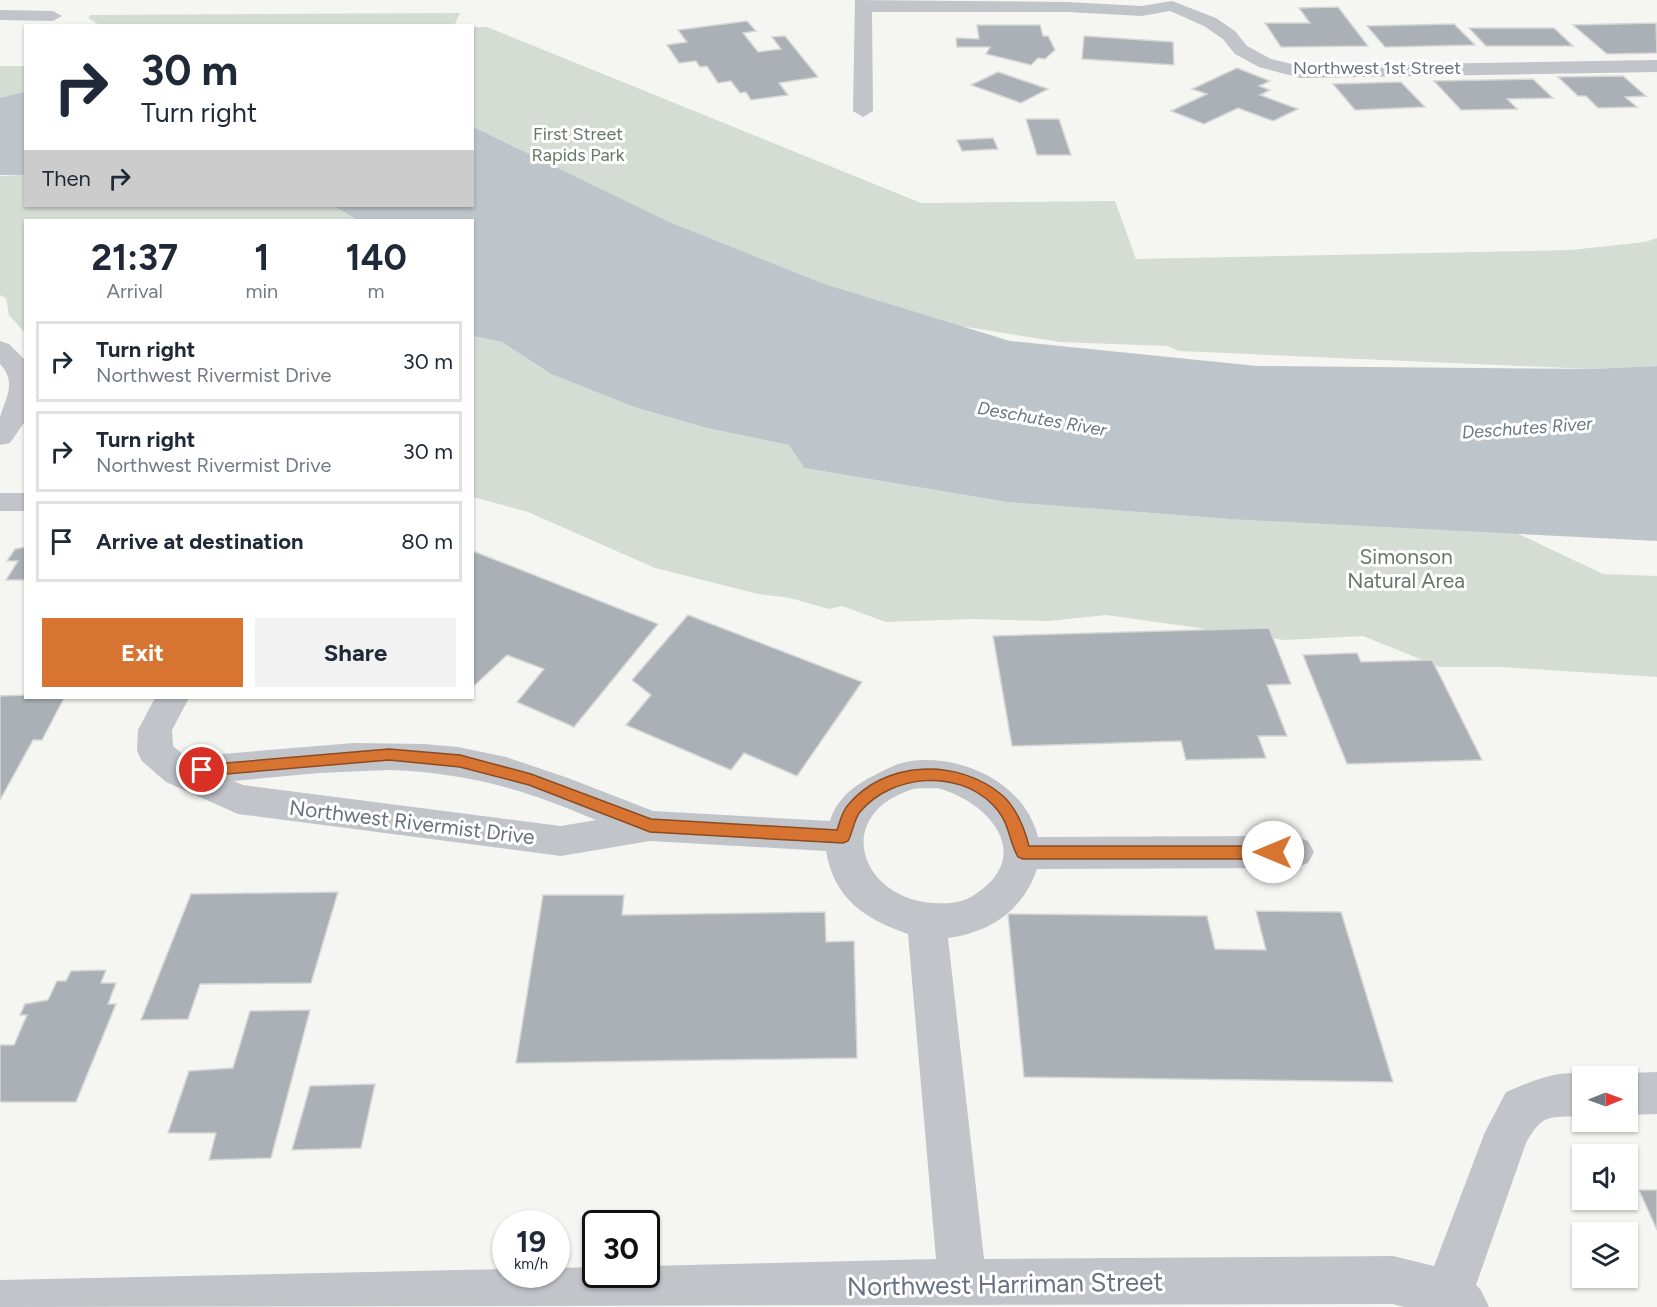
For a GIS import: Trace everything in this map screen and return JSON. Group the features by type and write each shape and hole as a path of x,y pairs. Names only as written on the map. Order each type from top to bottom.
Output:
{"street":[{"name":"Northwest 1st Street","path":"863,4 1067,7 1142,11 1176,3 1229,35 1241,50 1265,63 1300,72 1657,66"},
{"path":"863,4 863,111"},
{"path":"0,15 53,16"},
{"path":"0,349 20,372 24,393 14,419 0,438"},
{"path":"0,502 24,502"},
{"name":"Northwest Rivermist Drive","path":"171,699 155,729 155,751 179,772 238,800 561,841 650,826 843,837"},
{"name":"Northwest Rivermist Drive","path":"179,772 389,755 460,761 531,780 650,826"},
{"path":"937,774 970,782 997,799 1016,824 1023,853 1015,881 995,905 963,919 927,922 891,913 863,893 846,866 843,837 852,810 875,789 903,777 937,774"},
{"path":"1023,853 1295,852"},
{"path":"927,922 962,1283"},
{"path":"1638,1094 1657,1093"},
{"path":"1456,1300 1507,1132 1522,1107 1553,1096 1572,1095"},
{"name":"Northwest Harriman Street","path":"0,1305 962,1283 1393,1280 1456,1300"}],"green space":[{"path":"460,13 455,24 98,24 88,18 91,15"},
{"name":"First Street Rapids Park","path":"474,27 487,27 921,203 1115,201 1136,259 1571,250 1645,242 1657,238 1657,366 1591,369 1179,351 1167,346 1060,342 954,325 855,299 474,160"},
{"path":"0,66 24,66 24,112 0,116"},
{"path":"24,175 24,207 336,207 355,219 24,219 24,332 9,315 6,298 0,295 0,176"},
{"name":"Simonson Natural Area","path":"474,336 502,342 551,374 634,407 707,428 789,445 804,468 1007,502 1230,519 1292,518 1405,480 1603,574 1657,576 1657,677 1502,667 1440,667 1363,636 1284,640 1106,615 1049,621 972,619 886,622 842,606 829,609 655,568 528,512 474,497"}],"water":[{"path":"24,92 24,175 0,175 0,98"},
{"name":"Deschutes River","path":"474,127 669,222 824,284 1010,341 1257,366 1591,369 1657,366 1657,541 1230,519 1007,502 804,468 789,445 707,428 634,407 551,374 502,342 474,336 474,219 355,219 336,207 474,207"}],"building":[{"path":"1338,7 1368,46 1281,47 1265,23 1310,23 1299,8"},
{"path":"747,21 756,31 743,33 758,52 781,49 772,37 785,36 818,77 779,83 788,95 751,100 746,92 740,93 731,81 718,83 707,66 700,67 696,61 679,63 667,45 687,42 678,30"},
{"path":"1656,23 1657,53 1607,54 1573,25"},
{"path":"1454,24 1475,45 1385,47 1367,26"},
{"path":"977,25 1040,25 1043,36 1048,36 1055,50 1045,59 1038,58 1031,65 986,54 990,47 957,47 956,38 979,39"},
{"path":"1469,28 1554,28 1573,46 1486,46"},
{"path":"1084,36 1173,42 1174,65 1082,59"},
{"path":"1237,68 1270,81 1259,86 1270,90 1260,95 1298,109 1273,121 1238,108 1204,124 1171,111 1207,94 1192,89"},
{"path":"998,72 1048,89 1021,103 971,85"},
{"path":"1623,76 1646,96 1625,97 1637,107 1598,108 1586,96 1578,96 1558,77"},
{"path":"1533,79 1553,98 1507,99 1517,109 1461,110 1434,81"},
{"path":"1401,82 1425,107 1355,110 1333,84"},
{"path":"1026,119 1059,119 1071,155 1037,155"},
{"path":"993,138 998,149 962,151 957,140"},
{"path":"24,547 24,580 6,580 18,561 7,561 15,549"},
{"path":"474,551 658,624 574,727 517,702 544,669 507,655 475,685"},
{"path":"688,615 862,682 797,776 744,753 731,770 626,725 651,695 632,680"},
{"path":"1269,628 1291,684 1267,685 1287,736 1258,736 1266,758 1186,760 1181,741 1012,746 993,636"},
{"path":"1357,653 1361,662 1432,660 1482,760 1347,764 1303,655"},
{"path":"24,695 24,699 63,699 42,740 33,740 0,800 0,696"},
{"path":"338,892 311,983 200,984 188,1019 141,1020 191,894"},
{"path":"543,895 624,895 622,915 825,912 826,942 854,941 857,1058 516,1063"},
{"path":"1256,911 1341,912 1393,1082 1024,1077 1008,914 1207,916 1215,949 1266,950"},
{"path":"106,970 101,983 116,983 108,1004 116,1004 76,1102 0,1102 0,1045 14,1045 27,1015 20,1015 25,1004 48,1000 57,981 66,981 71,971"},
{"path":"310,1010 271,1158 209,1160 216,1133 168,1133 189,1071 233,1068 250,1011"},
{"path":"375,1084 361,1148 292,1150 310,1086"},
{"path":"1639,1190 1657,1190 1657,1230"}],"route":[{"path":"202,770 389,755 460,761 531,780 650,826 843,837 852,810 875,789 903,777 937,774 970,782 997,799 1016,824 1023,853 1273,852"}]}
